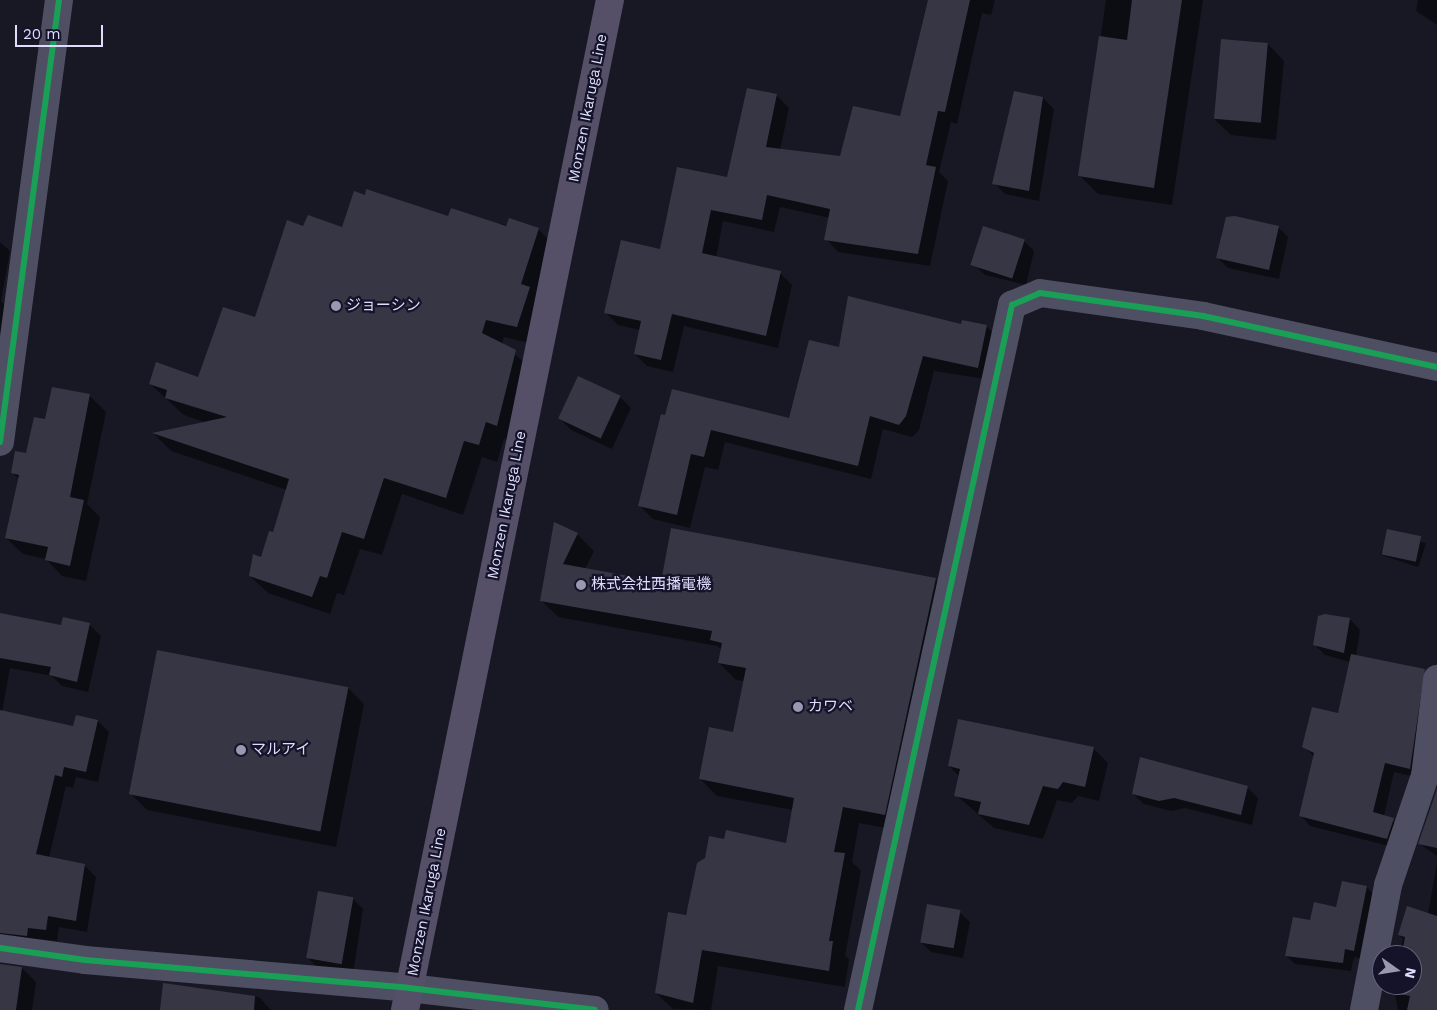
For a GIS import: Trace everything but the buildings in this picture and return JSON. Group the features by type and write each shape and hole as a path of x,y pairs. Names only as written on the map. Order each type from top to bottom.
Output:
{"main road":[{"name":"Monzen Ikaruga Line","path":"407,999 610,0"}],"street":[{"path":"0,442 59,0"},
{"path":"858,1010 1012,305 1040,293 1203,316 1437,367"},
{"path":"1364,1010 1388,885 1425,776 1437,679"},
{"path":"0,948 263,979 407,999 595,1010"}],"cycle path":[{"path":"0,442 59,0"},
{"path":"858,1010 1012,305 1040,293 1203,316 1437,367"},
{"path":"0,948 85,960 409,988 595,1010"}],"place":[{"name":"ジョーシン","path":"336,306"},
{"name":"株式会社西播電機","path":"581,585"},
{"name":"カワベ","path":"798,707"},
{"name":"マルアイ","path":"241,750"}]}
